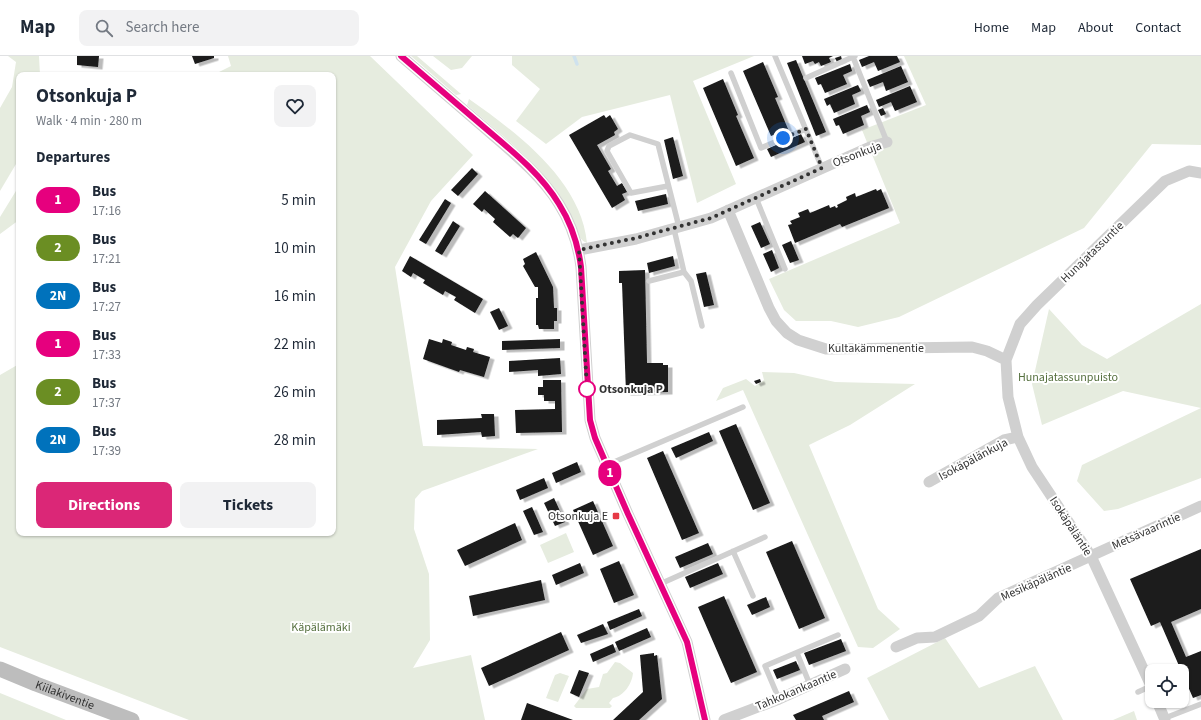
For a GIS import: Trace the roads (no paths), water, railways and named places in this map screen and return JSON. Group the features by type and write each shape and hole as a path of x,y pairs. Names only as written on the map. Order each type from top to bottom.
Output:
{"street":[{"path":"401,56 510,150 545,185 559,204 571,227 579,250 589,413 595,438 687,642 705,720"},
{"name":"Otsonkuja","path":"579,250 677,228 728,210 870,147 887,142"},
{"name":"Hunajatassuntie","path":"1006,360 1020,324 1037,304 1165,181 1189,171 1201,173"},
{"name":"Kultakämmenentie","path":"728,210 769,308 776,321 787,333 798,340 826,349 972,348 987,351 1006,360"},
{"name":"Isokäpäläntie","path":"1006,360 1008,397 1018,437 1032,467 1091,556 1145,672"},
{"name":"Isokäpälänkuja","path":"930,482 1004,440 1018,437"},
{"name":"Metsävaarintie","path":"1091,556 1201,506"},
{"name":"Mesikäpäläntie","path":"896,647 917,638 935,637 979,616 998,598 1091,556"},
{"name":"Kiilakiventie","path":"0,668 36,684 132,720"},
{"name":"Tahkokankaantie","path":"724,720 845,669"},
{"path":"1160,708 1165,719"}],"lane":[{"path":"775,56 822,168"},
{"path":"806,78 855,57 887,142"},
{"path":"731,73 761,148 806,129"},
{"path":"668,186 631,193 607,151 609,146 630,135 658,144 668,186 677,228 684,272 691,281 702,326"},
{"path":"756,198 784,269"},
{"path":"649,281 684,272"},
{"path":"607,465 743,407"},
{"path":"660,584 766,537"},
{"path":"733,551 753,596"},
{"path":"778,698 765,666 838,635"},
{"path":"797,653 810,685"},
{"path":"1138,692 1145,690"},
{"path":"1165,719 1201,704"}],"waterway":[{"path":"574,56 577,64"}],"place":[{"name":"Otsonkuja P","path":"587,389"},
{"name":"Otsonkuja E","path":"616,516"}],"park label":[{"name":"Hunajatassunpuisto","path":"1068,377"},
{"name":"Käpälämäki","path":"321,627"}]}
